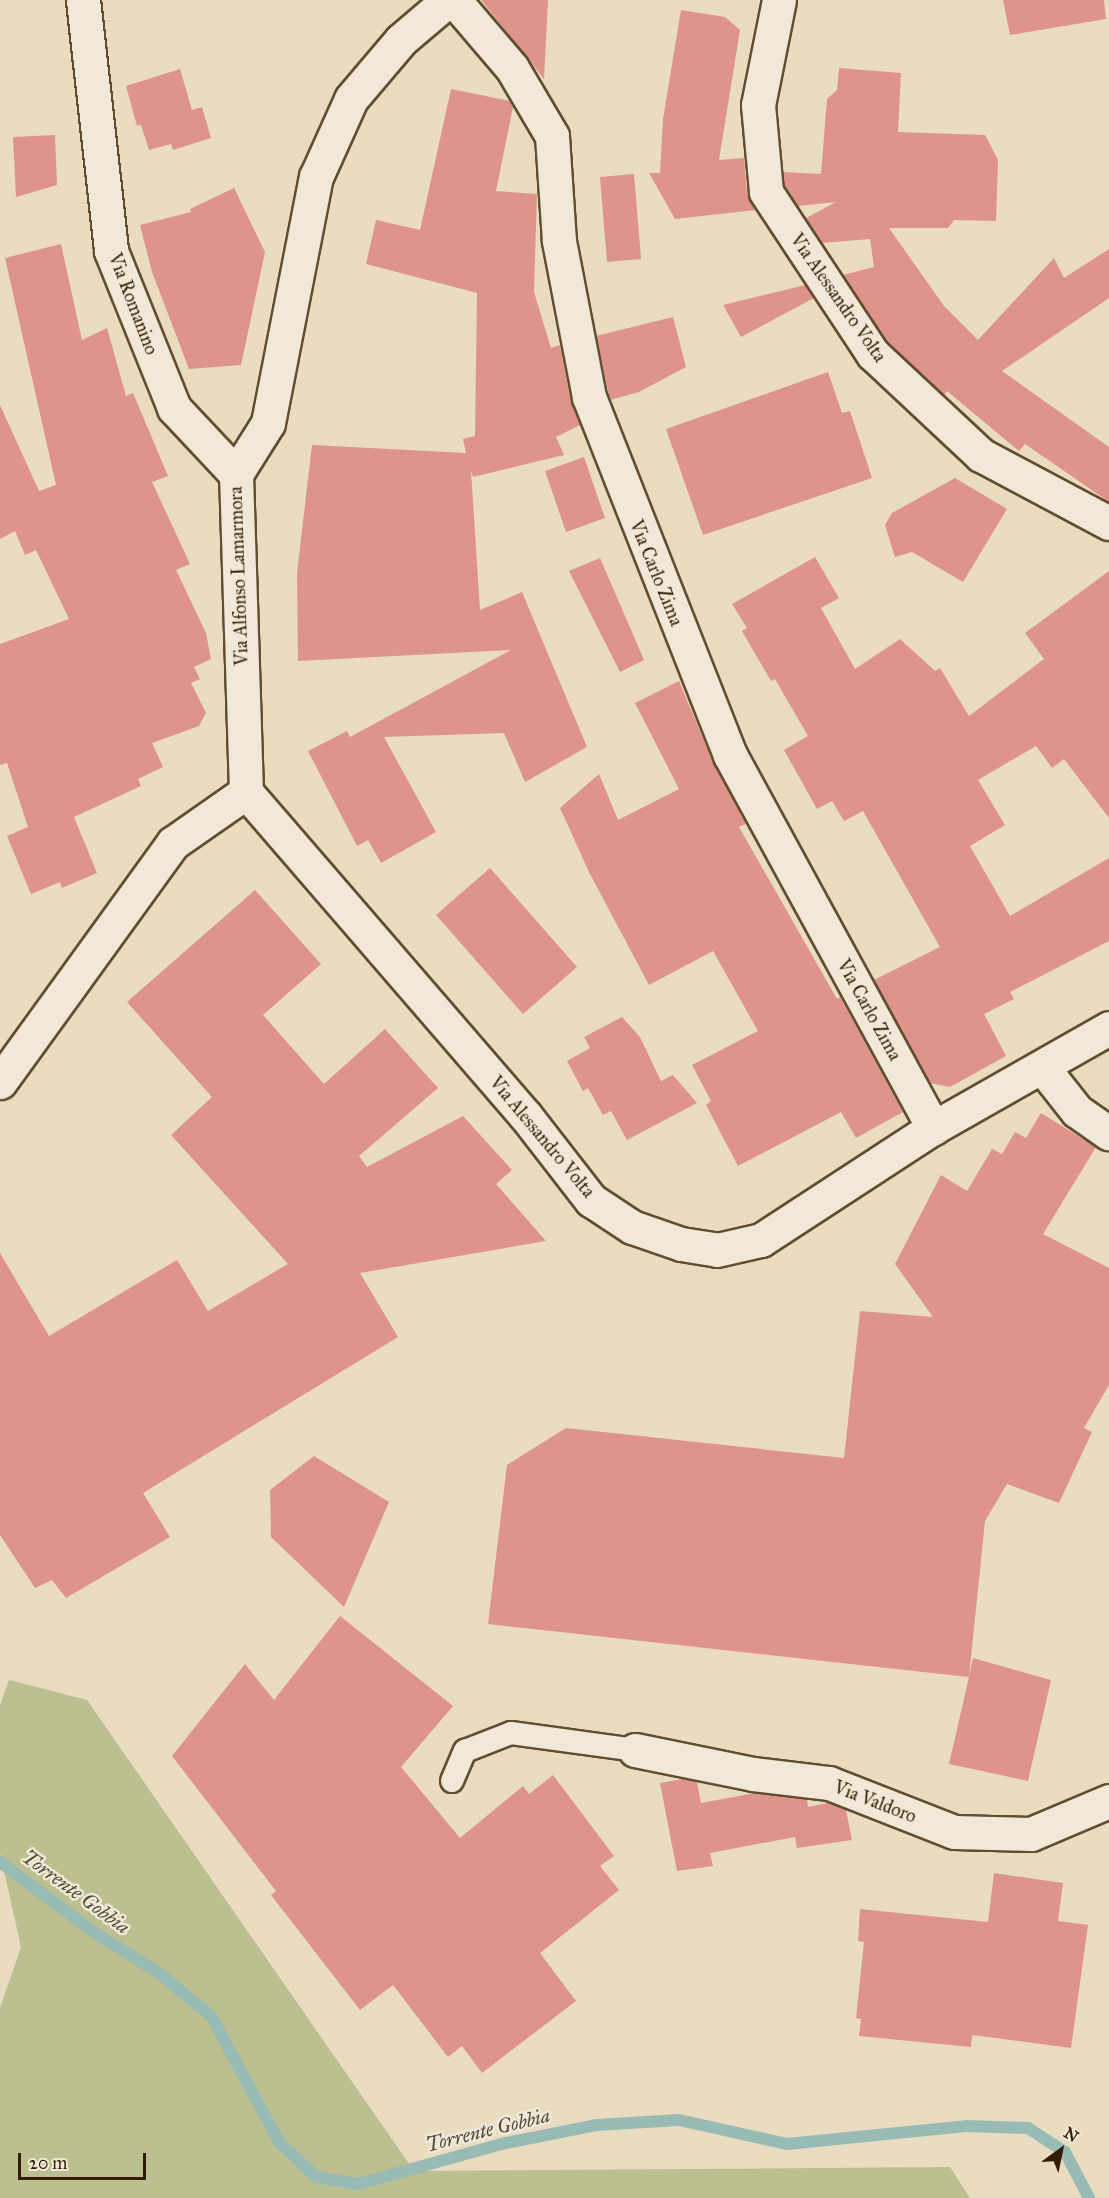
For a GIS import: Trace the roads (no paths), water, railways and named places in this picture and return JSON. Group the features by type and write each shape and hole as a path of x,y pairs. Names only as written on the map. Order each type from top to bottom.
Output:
{"street":[{"name":"Via Romanino","path":"83,0 111,250 174,408 236,474"},
{"name":"Via Alfonso Lamarmora","path":"246,792 236,474 268,423 320,167 351,99 401,40 448,0"},
{"name":"Via Carlo Zima","path":"454,0 512,68 552,136 559,241 589,397 730,754 933,1128"},
{"name":"Via Alessandro Volta","path":"779,0 758,105 766,192 873,354 981,455 1109,523"},
{"name":"Via Alessandro Volta","path":"246,792 525,1115 591,1200 632,1227 681,1245 717,1250 761,1240 933,1128 1043,1068 1109,1028"},
{"path":"0,1082 173,843 246,792"},
{"path":"1043,1068 1077,1111 1109,1133"},
{"name":"Via Valdoro","path":"635,1750 753,1774 829,1783 954,1832 1031,1834 1109,1801"}],"lane":[{"path":"452,1781 465,1751 511,1733 635,1750"}],"waterway":[{"name":"Torrente Gobbia","path":"0,1862 95,1933 159,1973 211,2016 279,2142 316,2177 358,2184 501,2144 597,2125 679,2120 787,2144 966,2126 1028,2128 1065,2152 1089,2198"}]}
